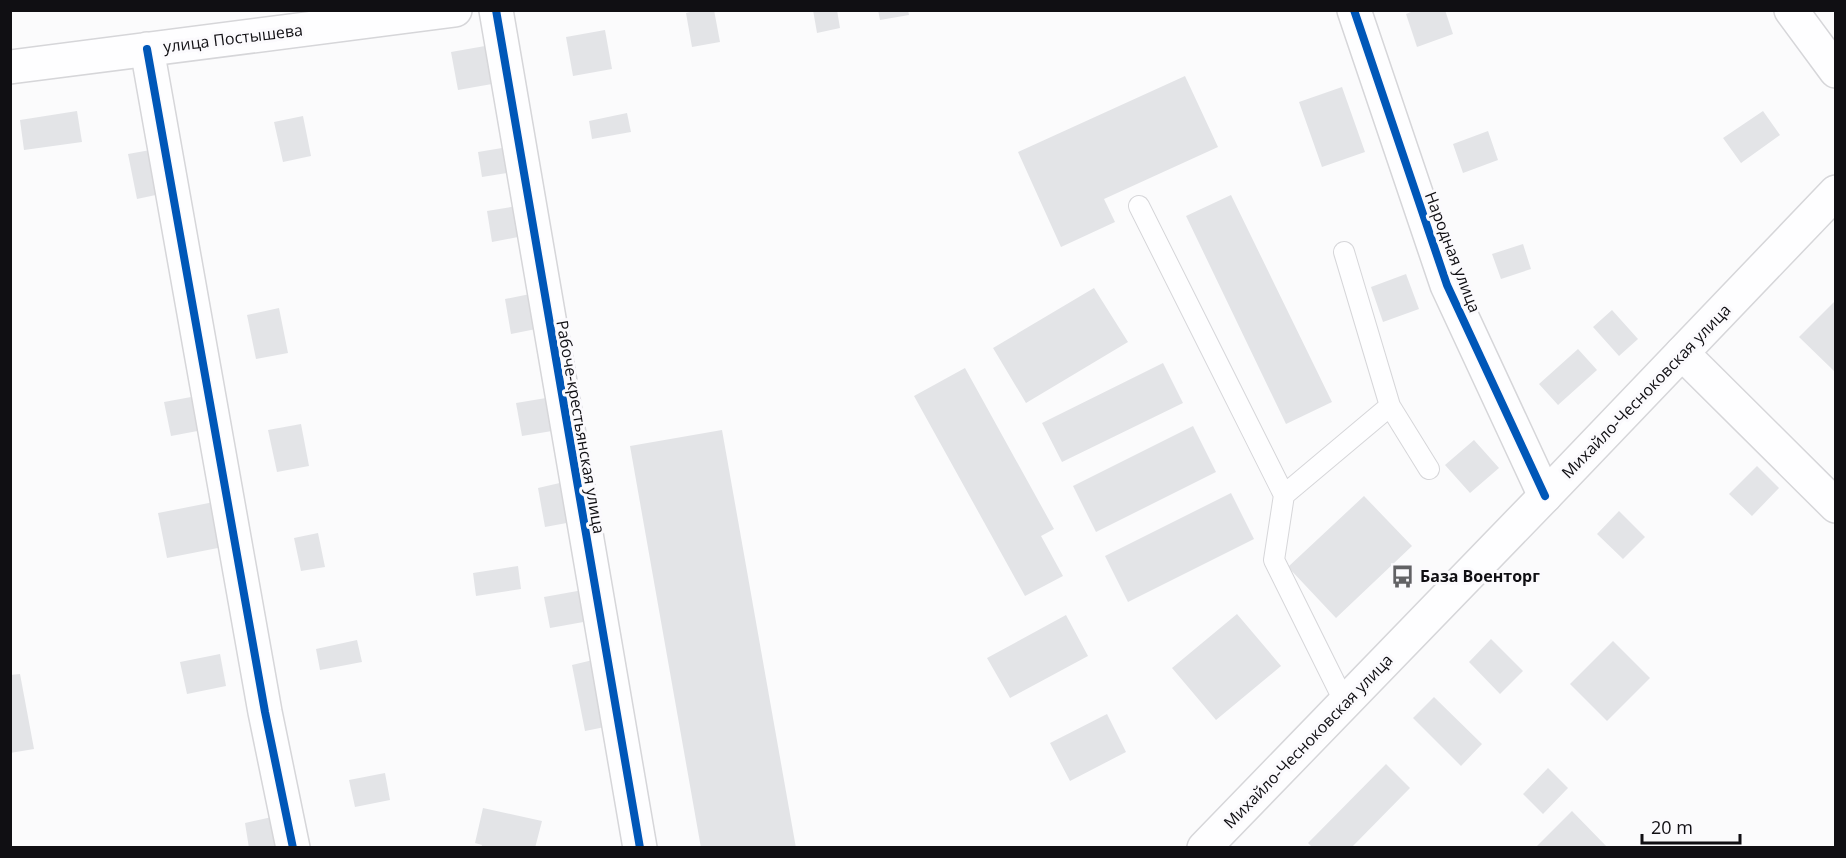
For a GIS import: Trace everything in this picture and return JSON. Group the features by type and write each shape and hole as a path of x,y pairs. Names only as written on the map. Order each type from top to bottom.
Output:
{"street":[{"name":"улица Постышева","path":"10,67 455,10"},
{"name":"Рабоче-крестьянская улица","path":"496,10 640,848"},
{"name":"Народная улица","path":"1354,10 1447,285 1545,496"},
{"path":"1791,10 1836,71"},
{"path":"147,49 265,712 293,848"},
{"name":"Михайло-Чесноковская улица","path":"1204,848 1836,192"},
{"path":"1682,353 1836,506"}],"lane":[{"path":"1139,206 1284,495 1274,560 1345,703"},
{"path":"1344,252 1390,406 1429,469"},
{"path":"1284,495 1390,406"}],"building":[{"path":"714,10 720,42 692,47 686,13"},
{"path":"813,10 837,10 840,28 817,33"},
{"path":"878,10 908,10 909,15 880,20"},
{"path":"1416,10 1445,10 1453,34 1417,47 1406,14"},
{"path":"605,30 612,69 573,76 566,37"},
{"path":"485,46 492,84 458,90 451,52"},
{"path":"1185,76 1218,147 1104,199 1115,222 1061,247 1018,152"},
{"path":"1342,87 1365,152 1322,167 1299,102"},
{"path":"77,111 82,142 24,150 20,120"},
{"path":"1763,111 1780,135 1741,163 1723,138"},
{"path":"627,113 631,132 592,139 589,121"},
{"path":"303,116 311,156 283,162 274,122"},
{"path":"1488,131 1498,160 1463,173 1453,144"},
{"path":"508,147 513,172 482,177 478,152"},
{"path":"156,149 165,193 137,199 128,154"},
{"path":"1231,195 1332,402 1286,424 1186,216"},
{"path":"517,206 523,236 492,242 487,211"},
{"path":"1523,244 1531,269 1501,279 1492,254"},
{"path":"1406,274 1419,309 1383,322 1371,287"},
{"path":"1094,288 1128,342 1026,403 993,348"},
{"path":"530,294 536,329 511,334 505,299"},
{"path":"1836,300 1836,370 1834,371 1799,337"},
{"path":"279,308 288,353 256,359 247,315"},
{"path":"1612,310 1638,339 1619,356 1593,327"},
{"path":"1578,349 1597,370 1558,405 1539,384"},
{"path":"1163,363 1183,403 1062,462 1042,423"},
{"path":"965,368 1054,529 1041,536 1063,576 1025,596 914,396"},
{"path":"202,395 208,429 171,436 164,402"},
{"path":"552,397 558,430 522,436 516,403"},
{"path":"301,424 309,466 277,472 268,430"},
{"path":"1193,426 1216,472 1096,532 1073,486"},
{"path":"722,430 796,848 701,848 630,446"},
{"path":"1474,440 1499,468 1470,493 1445,465"},
{"path":"1757,466 1779,488 1752,516 1729,494"},
{"path":"564,482 572,522 545,527 538,488"},
{"path":"1231,493 1254,539 1128,602 1105,556"},
{"path":"1364,496 1412,546 1336,618 1288,567"},
{"path":"214,502 223,547 167,558 158,513"},
{"path":"1619,511 1645,537 1623,559 1597,534"},
{"path":"318,533 325,567 301,571 294,538"},
{"path":"518,566 521,589 476,596 473,573"},
{"path":"583,590 589,621 550,628 544,597"},
{"path":"1237,614 1281,666 1216,720 1172,668"},
{"path":"1066,615 1088,656 1010,698 987,658"},
{"path":"1491,639 1523,671 1500,694 1469,662"},
{"path":"357,640 362,662 320,670 316,649"},
{"path":"1613,641 1650,678 1607,721 1570,684"},
{"path":"220,654 226,686 187,694 180,662"},
{"path":"597,659 610,726 585,731 572,665"},
{"path":"20,674 34,749 10,753 10,675"},
{"path":"1434,697 1482,744 1461,766 1413,718"},
{"path":"1107,714 1126,752 1070,781 1050,743"},
{"path":"1386,764 1410,788 1351,848 1313,848 1308,843"},
{"path":"1548,768 1568,788 1543,814 1523,794"},
{"path":"385,773 390,800 355,807 349,780"},
{"path":"483,808 542,821 535,848 481,848 482,845 475,843"},
{"path":"1572,811 1608,848 1535,848"},
{"path":"281,815 277,848 249,848 245,823"}],"cycle path":[{"path":"496,10 640,848"},
{"path":"1354,10 1447,285 1545,496"},
{"path":"147,49 265,712 293,848"}],"place":[{"name":"База Военторг","path":"1402,576"}]}
